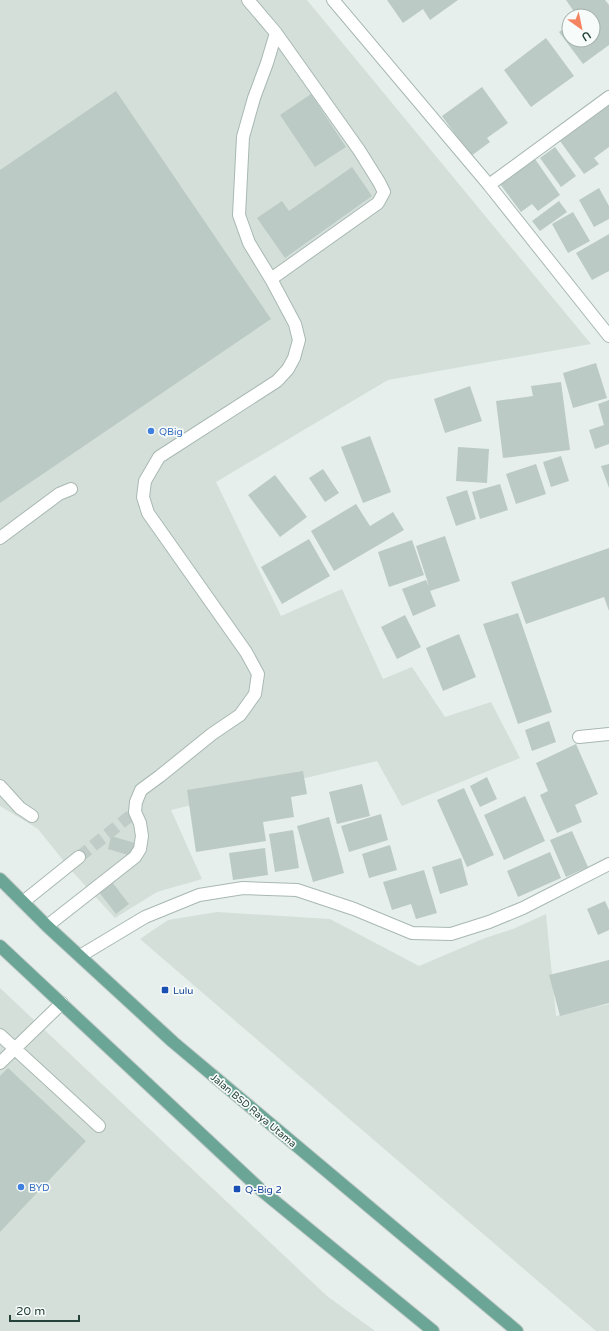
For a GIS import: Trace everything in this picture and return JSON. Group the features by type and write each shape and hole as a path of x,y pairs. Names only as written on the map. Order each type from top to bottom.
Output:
{"main road":[{"name":"Jalan BSD Raya Utama","path":"0,879 47,926 173,1042 517,1331"},
{"path":"0,946 261,1190 433,1331"}],"street":[{"path":"248,0 276,33 359,150 384,192 378,203 271,279"},
{"path":"333,0 489,185 609,336"},
{"path":"47,926 135,857 140,849 142,836 140,823 135,812 136,802 141,790 212,734 240,715 255,694 258,674 246,652 148,513 142,497 144,481 159,457 277,381 288,369 294,358 299,340 295,324 271,279 249,243 239,215 243,137 254,98 276,33"},
{"path":"489,185 609,97"},
{"path":"0,538 59,494 71,489"},
{"path":"579,737 609,734"},
{"path":"0,786 20,808 32,816"},
{"path":"23,902 79,857"},
{"path":"80,956 145,917 199,895 243,888 297,890 354,909 412,933 452,934 489,922 523,908 609,864"},
{"path":"0,1063 62,1003"},
{"path":"0,1034 99,1126"}],"shaded area":[{"name":"QBig","path":"0,0 307,0 591,344 388,380 216,482 281,616 342,589 383,679 412,667 445,717 491,702 520,758 402,806 377,761 171,810 202,879 157,892 115,918 70,869 38,829 0,806"},
{"path":"217,912 330,919 419,966 485,938 513,929 546,914 556,1016 609,1004 609,1331 596,1331 140,939 168,920"},
{"path":"0,988 327,1296 375,1331 0,1331"}],"building":[{"path":"387,0 458,0 430,20 423,9 403,23"},
{"path":"566,0 605,0 609,5 609,45 583,64 571,48 601,48 601,8 572,8"},
{"path":"546,38 574,76 531,107 504,70"},
{"path":"482,87 508,123 487,138 490,142 471,156 442,116"},
{"path":"116,91 271,319 0,503 0,170"},
{"path":"311,94 346,147 315,167 280,115"},
{"path":"609,105 609,147 594,158 599,164 584,174 560,141"},
{"path":"555,147 576,176 561,187 540,158"},
{"path":"535,159 560,195 538,211 532,204 521,212 500,184"},
{"path":"352,167 372,196 285,258 257,218 282,201 289,211"},
{"path":"599,188 609,206 609,219 594,227 579,200"},
{"path":"559,201 567,212 540,231 532,221"},
{"path":"573,212 590,241 568,253 552,224"},
{"path":"609,234 609,271 592,280 576,253"},
{"path":"596,363 607,398 573,408 563,373"},
{"path":"561,382 570,450 503,458 496,401 533,396 531,386"},
{"path":"470,386 482,421 445,433 434,399"},
{"path":"609,400 609,444 595,449 589,430 604,425 598,404"},
{"path":"370,436 391,492 363,503 341,447"},
{"path":"458,447 489,449 487,483 456,481"},
{"path":"561,456 569,481 551,487 543,462"},
{"path":"536,464 546,494 516,504 506,474"},
{"path":"609,464 609,488 601,466"},
{"path":"323,469 339,493 325,502 309,478"},
{"path":"275,475 307,517 280,537 248,495"},
{"path":"500,484 508,510 480,519 472,492"},
{"path":"467,490 476,519 456,526 446,497"},
{"path":"356,504 370,526 393,512 404,530 334,571 311,531"},
{"path":"445,536 460,581 430,591 436,606 413,616 402,589 426,580 429,586 416,546"},
{"path":"309,539 330,576 282,604 261,567"},
{"path":"412,540 424,575 389,587 378,552"},
{"path":"609,548 609,611 604,597 526,624 511,582"},
{"path":"518,613 552,712 518,724 483,624"},
{"path":"405,615 421,647 397,659 381,627"},
{"path":"459,634 476,677 443,691 426,648"},
{"path":"549,721 556,742 532,751 525,730"},
{"path":"576,744 598,794 575,805 582,822 557,833 540,795 548,791 536,763"},
{"path":"303,771 307,794 291,797 294,817 263,822 266,841 196,852 187,790"},
{"path":"487,777 497,799 480,807 470,786"},
{"path":"362,784 370,816 337,824 329,792"},
{"path":"464,788 494,855 467,867 437,800"},
{"path":"525,796 545,841 504,860 484,815"},
{"path":"381,814 388,840 349,852 341,826"},
{"path":"329,817 344,873 313,882 297,826"},
{"path":"293,830 299,868 275,872 269,834"},
{"path":"572,831 588,867 566,877 550,840"},
{"path":"111,836 135,843 131,856 108,849"},
{"path":"390,845 397,870 369,878 362,854"},
{"path":"265,848 268,875 233,880 229,853"},
{"path":"550,852 561,878 518,897 507,871"},
{"path":"461,858 468,885 440,894 432,867"},
{"path":"424,870 437,913 416,919 411,904 392,910 383,882"},
{"path":"112,882 129,904 116,914 99,892"},
{"path":"605,901 609,910 609,930 598,935 587,909"},
{"path":"609,960 609,1003 560,1016 549,975"},
{"name":"BYD","path":"8,1068 86,1141 0,1232 0,1076"}],"tunnel":[{"path":"79,857 135,812"}],"place":[{"name":"QBig","path":"151,431"},
{"name":"Lulu","path":"165,990"},
{"name":"BYD","path":"21,1187"},
{"name":"Q-Big 2","path":"237,1189"}]}
